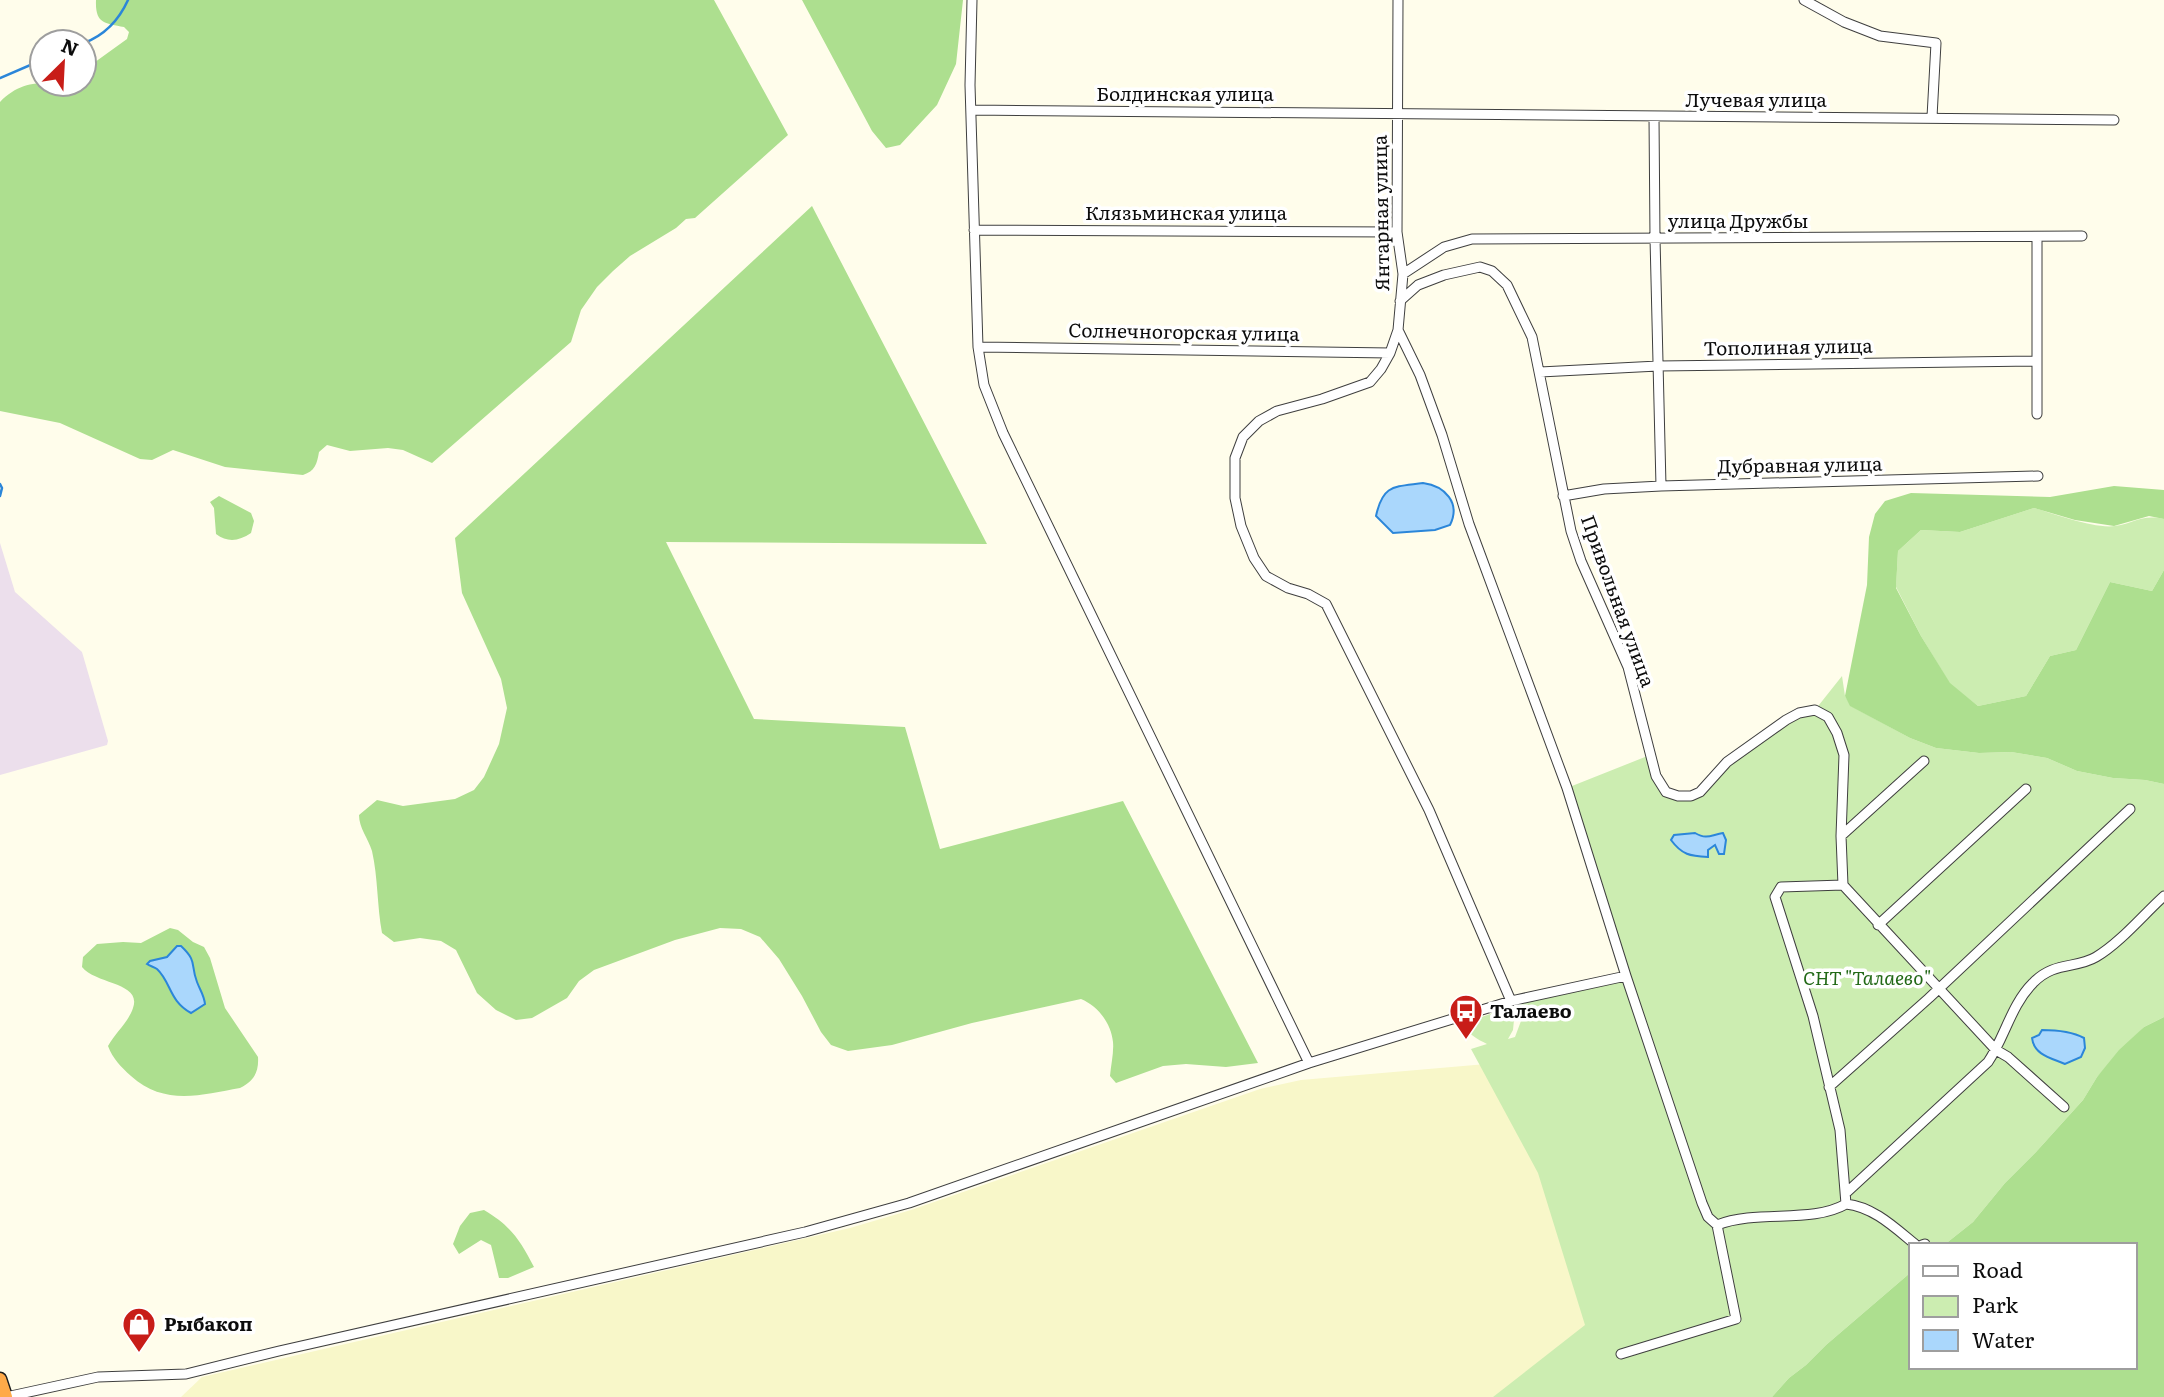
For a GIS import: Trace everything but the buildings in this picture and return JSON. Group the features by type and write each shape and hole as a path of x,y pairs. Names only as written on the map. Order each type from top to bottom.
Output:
{"highway":[{"path":"0,1379 6,1397"}],"street":[{"path":"972,0 974,230 978,347 984,384 1003,433 1310,1063"},
{"name":"Янтарная улица","path":"1398,0 1397,232 1403,274 1398,330 1390,353 1370,382 1352,390 1276,411 1259,421 1244,437 1235,458 1235,498 1247,541 1266,576 1326,604 1429,810 1511,1002"},
{"path":"1804,0 1844,22 1880,36 1936,43 1932,117"},
{"name":"Болдинская улица","path":"971,110 1398,113"},
{"name":"Лучевая улица","path":"1398,113 2113,120"},
{"path":"1654,117 1661,486"},
{"name":"Клязьминская улица","path":"974,230 1397,232"},
{"name":"улица Дружбы","path":"1403,274 1444,247 1472,239 2082,236"},
{"path":"2037,238 2037,414"},
{"name":"Привольная улица","path":"1400,302 1418,285 1444,275 1480,267 1492,271 1507,285 1532,337 1563,496 1581,561 1628,667 1656,776 1666,792 1678,796 1691,796 1700,792 1727,762 1776,727 1800,713 1815,710 1828,717 1844,755 1842,836"},
{"path":"1398,330 1420,375 1442,435 1469,524 1567,788 1702,1203 1709,1217 1717,1225 1735,1319 1621,1354"},
{"name":"Солнечногорская улица","path":"978,347 1390,353"},
{"name":"Тополиная улица","path":"1540,372 1658,366 2035,361"},
{"name":"Дубравная улица","path":"1563,496 1604,489 1661,486 2038,476"},
{"path":"1924,761 1842,836 1843,885 1996,1050 2008,1057 2064,1107"},
{"path":"1878,925 2026,789"},
{"path":"1829,1087 2130,809"},
{"path":"1843,885 1781,887 1775,897 1813,1016 1840,1130 1846,1204"},
{"path":"1846,1193 1988,1062 1996,1050 2003,1029 2033,982 2050,970 2094,959 2164,895"},
{"path":"6,1397 97,1377 186,1374 806,1232 909,1203 1310,1063 1511,1002 1626,976"},
{"path":"1717,1225 1761,1215 1829,1212 1846,1204 1880,1216 1920,1243"}],"shaded area":[{"path":"0,543 15,592 82,652 108,741 107,745 0,775"}],"green space":[{"path":"96,0 714,0 788,135 695,218 686,219 630,256 613,271 597,287 581,310 571,342 432,463 403,450 388,448 350,451 327,445 319,452 313,469 303,475 225,467 173,450 152,460 140,459 60,423 0,411 0,102 19,88 28,85 28,98 98,98 98,60 127,39 129,32 124,27 102,21 96,8"},
{"path":"802,0 963,0 956,64 937,105 900,145 886,148 872,131"},
{"path":"812,206 987,544 666,542 754,719 905,727 940,849 1123,801 1258,1063 1226,1067 1186,1064 1163,1066 1116,1083 1110,1076 1113,1046 1110,1028 1098,1011 1081,999 972,1023 892,1045 848,1051 831,1045 779,959 760,937 741,929 720,928 675,940 594,970 579,981 567,998 532,1018 516,1020 496,1010 477,993 456,950 441,941 420,938 394,942 382,933 374,861 359,815 377,800 403,806 455,799 474,790 484,777 499,744 507,708 501,679 462,593 455,538"},
{"path":"2114,486 2164,490 2164,519 2149,516 2114,526 2075,520 2034,508 1960,532 1921,530 1898,551 1896,588 1950,683 1978,706 2026,696 2050,656 2076,650 2110,582 2152,591 2164,570 2164,784 2077,771 2047,758 2011,752 1979,753 1936,748 1910,738 1850,706 1845,696 1867,585 1869,537 1875,514 1885,501 1911,493 2050,497"},
{"path":"219,496 251,513 254,521 251,533 233,540 216,534 214,508 210,502"},
{"path":"2034,508 2107,526 2122,525 2144,518 2164,519 2164,570 2152,591 2110,582 2076,650 2050,656 2026,696 1978,706 1950,684 1921,636 1896,587 1898,551 1921,530 1960,532"},
{"name":"СНТ \"Талаево\"","path":"1842,676 1845,696 1851,706 1910,738 1936,748 1979,753 2011,752 2047,758 2077,771 2164,784 2164,1017 2144,1027 2097,1077 2083,1100 2005,1183 1973,1222 1947,1243 1909,1243 1909,1274 1789,1378 1772,1397 1493,1397 1585,1325 1538,1173 1471,1049 1487,1044 1470,1033 1464,1023 1502,1010 1514,1020 1508,1039 1515,1037 1521,1021 1511,1001 1626,976 1567,788 1650,755 1666,792 1691,796 1719,769 1786,720 1815,710"},
{"path":"170,928 178,930 204,947 225,1008 258,1057 255,1076 240,1088 183,1096 156,1092 131,1076 110,1051 108,1046 128,1018 134,1000 125,988 89,973 82,967 83,957 97,944 141,943"},
{"path":"2164,1017 2164,1397 1772,1397 1789,1378 1909,1274 1909,1369 2136,1369 2136,1243 1947,1243 1973,1222 2005,1183 2083,1100 2119,1050 2144,1027"},
{"path":"1521,1061 1598,1331 1513,1397 181,1397 202,1377 850,1228 911,1210 1260,1089 1301,1080"},
{"path":"484,1210 514,1234 534,1267 508,1278 499,1278 491,1245 481,1240 459,1254 453,1244 460,1226 470,1213"}],"water":[{"path":"1423,483 1438,488 1449,497 1454,510 1450,525 1435,530 1393,533 1376,516 1382,498 1391,489"},
{"path":"1695,833 1706,837 1723,833 1726,840 1724,854 1719,854 1715,845 1708,850 1708,857 1691,855 1679,849 1671,840 1674,835"},
{"path":"177,946 181,946 192,960 205,1004 191,1013 178,1003 162,974 147,964 167,957"},
{"path":"2042,1030 2064,1031 2084,1038 2085,1048 2081,1057 2065,1064 2040,1052 2033,1044 2032,1038"}],"waterway":[{"path":"98,36 110,26 128,0"},
{"path":"0,78 28,66"},
{"path":"0,484 0,496"}],"place":[{"name":"Талаево","path":"1466,1041"},
{"name":"Рыбакоп","path":"139,1354"}]}
